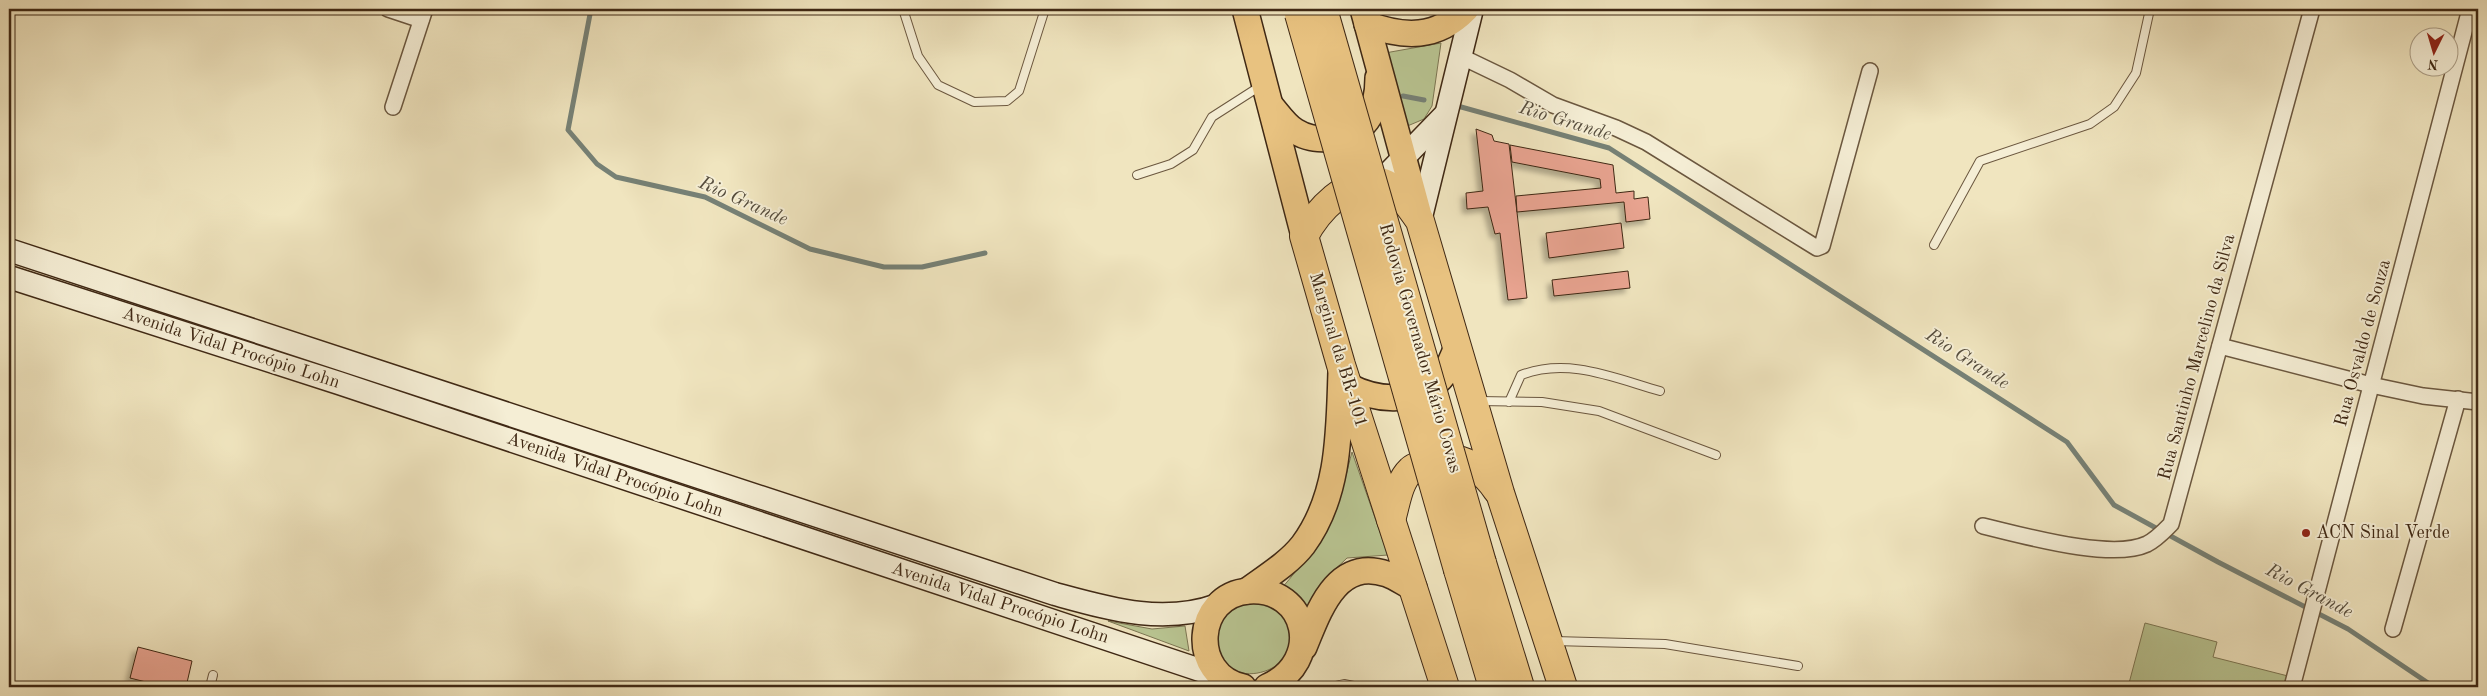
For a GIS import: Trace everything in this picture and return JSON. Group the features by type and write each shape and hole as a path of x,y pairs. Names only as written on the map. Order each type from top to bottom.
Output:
{"highway":[{"name":"Rodovia Governador Mário Covas","path":"1306,11 1470,567 1493,687"},
{"path":"1304,236 1311,223 1330,202 1348,190 1380,182 1398,193 1420,222 1500,493 1563,687"},
{"name":"Marginal da BR-101","path":"1304,236 1344,376 1445,687"},
{"path":"1392,520 1402,482 1412,469 1434,460 1457,458 1477,467 1500,493"},
{"name":"Rodovia Governador Mário Covas","path":"1470,567 1520,687"}],"main road":[{"name":"Marginal da BR-101","path":"1245,9 1304,236"},
{"path":"1365,16 1390,32 1413,34 1437,29 1458,17 1466,9"},
{"path":"1365,16 1420,222"},
{"path":"1266,94 1294,131 1314,140 1341,138 1360,129 1374,108 1378,88 1378,64"},
{"path":"1344,376 1363,394 1383,399 1397,399 1420,392 1438,381 1447,370 1457,347"},
{"path":"1233,684 1211,664 1205,649 1205,634 1209,618 1218,605 1232,596 1247,591 1284,563 1303,545 1318,519 1331,484 1338,448 1344,376"},
{"path":"1268,687 1282,680 1294,669 1322,603 1341,579 1357,572 1371,571 1387,574 1414,588"},
{"path":"1247,591 1264,592 1279,597 1292,608 1300,622 1303,638 1301,654 1292,687"}],"street":[{"path":"388,9 423,14 393,107"},
{"path":"1420,222 1472,9"},
{"name":"Rua Santinho Marcelino da Silva","path":"1983,526 2064,545 2088,548 2131,548 2145,545 2156,539 2171,524 2312,9"},
{"name":"Rua Osvaldo de Souza","path":"2292,687 2470,9"},
{"path":"1460,56 1510,80 1553,105 1609,125 1646,142 1817,248 1822,246 1870,71"},
{"path":"1380,182 1446,113"},
{"name":"Avenida Vidal Procópio Lohn","path":"9,250 1055,594 1110,609 1161,616 1198,612 1218,605"},
{"name":"Avenida Vidal Procópio Lohn","path":"9,277 339,382 1233,684"},
{"path":"2220,346 2371,385 2423,396 2478,402"},
{"path":"339,382 347,360"},
{"path":"2393,629 2458,399"}],"lane":[{"path":"902,9 918,56 938,86 974,102 1007,101 1019,91 1045,9"},
{"path":"1934,245 1980,160 2090,124 2114,107 2136,73 2150,9"},
{"path":"1138,175 1171,164 1193,150 1212,117 1266,94"},
{"path":"1509,402 1521,375 1539,368 1583,369 1660,391"},
{"path":"1473,401 1542,402 1598,412 1716,455"},
{"path":"1548,642 1574,640 1665,644 1798,666"},
{"path":"210,687 213,676"},
{"path":"1331,687 1344,684 1358,687"}],"green space":[{"path":"1441,43 1432,106 1424,119 1405,127 1385,53"},
{"path":"1352,452 1388,555 1347,558 1322,582 1306,611 1281,589 1311,550 1330,519 1345,480"},
{"path":"1241,602 1260,602 1276,608 1286,621 1291,638 1289,652 1280,663 1267,670 1252,674 1237,672 1224,665 1215,648 1218,621"},
{"path":"1108,621 1152,629 1185,626 1189,651"},
{"path":"2145,623 2217,642 2213,657 2288,676 2285,687 2128,687"}],"building":[{"path":"1476,129 1492,135 1494,141 1509,144 1527,298 1508,300 1500,233 1495,234 1488,207 1467,209 1466,193 1483,191"},
{"path":"1510,145 1613,165 1616,193 1634,191 1634,199 1648,197 1650,219 1626,222 1624,202 1517,212 1516,196 1601,188 1600,179 1512,162"},
{"path":"1621,223 1624,248 1549,258 1546,233"},
{"path":"1628,271 1630,288 1554,296 1552,280"},
{"path":"138,647 192,661 186,687 166,687 130,678"}],"waterway":[{"name":"Rio Grande","path":"591,9 568,130 597,164 616,177 705,197 810,249 884,267 922,267 985,253"},
{"name":"Rio Grande","path":"1403,96 1424,100"},
{"name":"Rio Grande","path":"1454,105 1609,148 2067,442 2114,505 2218,562 2348,629 2434,687"}],"place":[{"name":"ACN Sinal Verde","path":"2306,533"}]}
